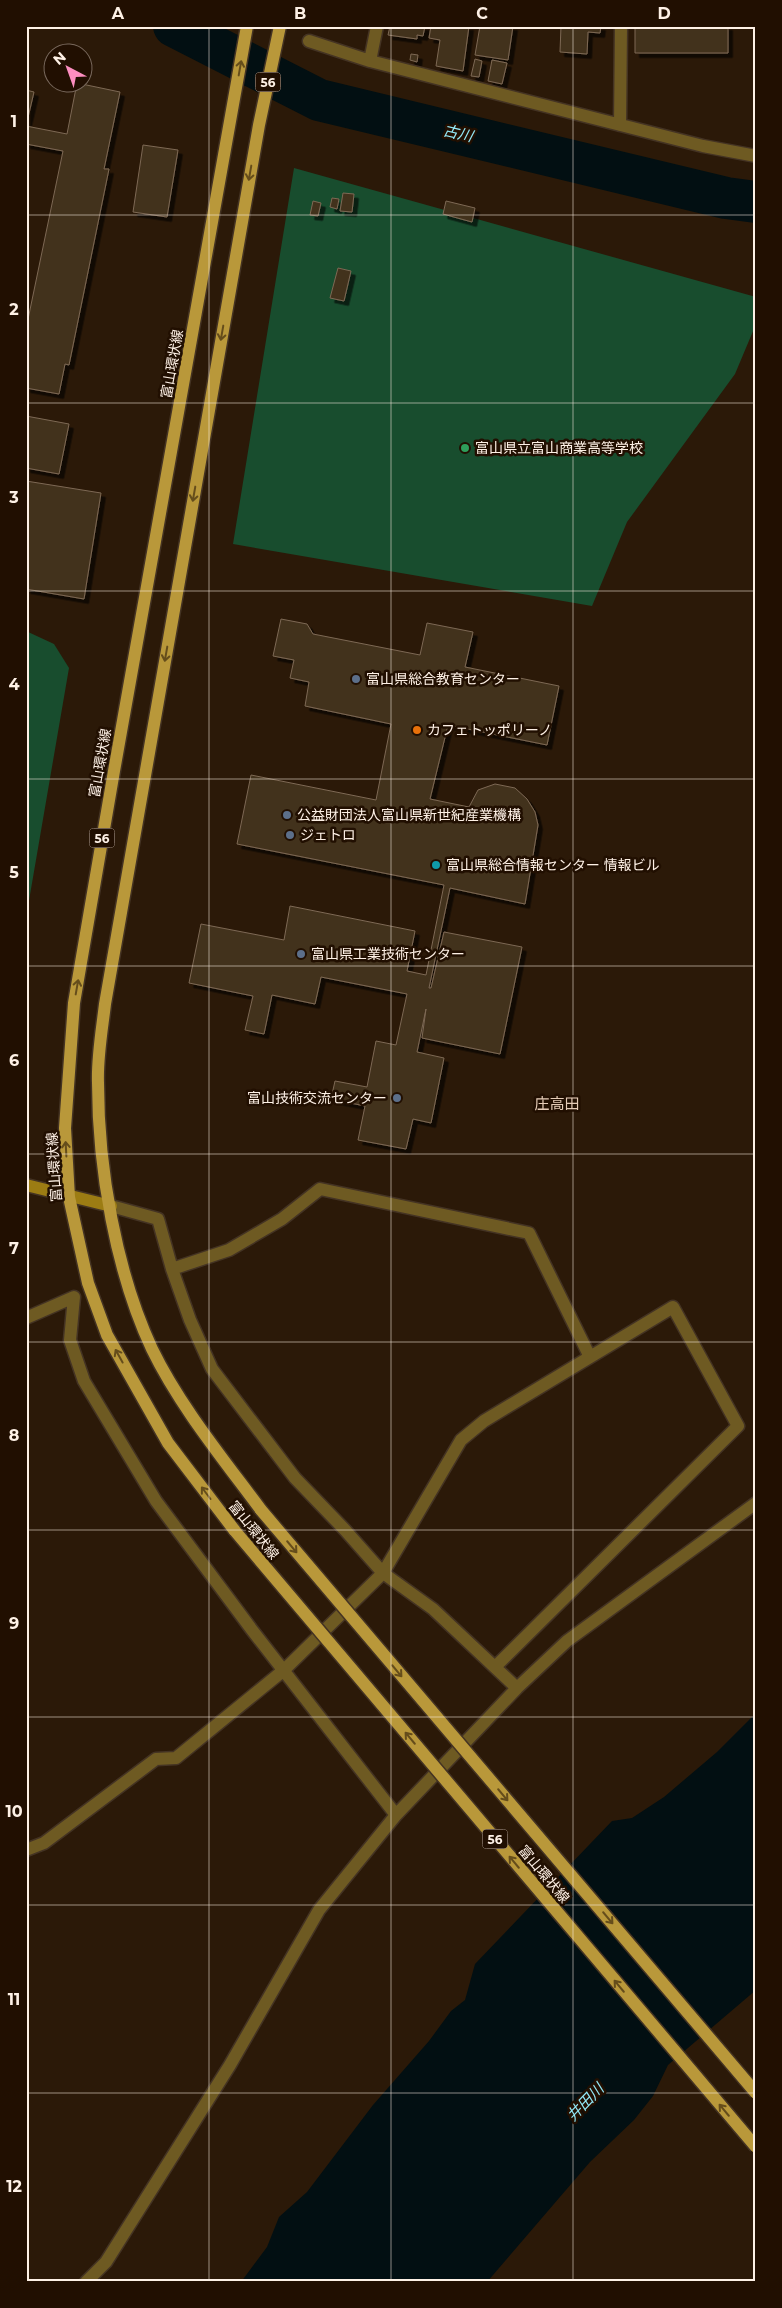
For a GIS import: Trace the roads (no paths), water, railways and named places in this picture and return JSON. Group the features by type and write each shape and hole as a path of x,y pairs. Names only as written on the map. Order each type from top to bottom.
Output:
{"main road":[{"name":"富山環状線","path":"247,26 74,1003 65,1128 69,1197 88,1283 107,1335 168,1442 235,1531 756,2147"},
{"name":"富山環状線","path":"279,32 259,125 105,1004 98,1082 102,1153 122,1265 153,1350 196,1423 261,1510 756,2093"}],"street":[{"path":"370,61 377,26"},
{"path":"620,125 621,26"},
{"path":"309,41 370,61 703,146 756,156"},
{"path":"26,1185 158,1219 172,1270 190,1320 212,1369 295,1478 383,1573 433,1609 517,1688"},
{"path":"172,1270 230,1250 282,1219 320,1190 339,1193 529,1233 590,1357"},
{"path":"26,1318 74,1298 70,1340 84,1381 156,1501 396,1815"},
{"path":"26,1850 44,1843 156,1759 176,1758 284,1670 383,1573 461,1440 484,1421 673,1307 738,1426 495,1667"},
{"path":"86,2282 106,2262 230,2065 319,1910 396,1815 517,1688 567,1641 756,1503"}],"water":[{"name":"井田川","path":"756,1713 756,1990 668,2065 653,2096 634,2120 590,2162 487,2282 241,2282 267,2247 279,2217 307,2192 373,2105 429,2041 451,2011 465,2000 475,1964 612,1821 632,1818 664,1797 717,1752"}],"waterway":[{"name":"古川","path":"174,26 319,100 726,198 756,202"}],"place":[{"name":"富山県立富山商業高等学校","path":"465,448"},
{"name":"富山県総合教育センター","path":"356,679"},
{"name":"カフェトッポリーノ","path":"417,730"},
{"name":"公益財団法人富山県新世紀産業機構","path":"287,815"},
{"name":"ジェトロ","path":"290,835"},
{"name":"富山県総合情報センター 情報ビル","path":"436,865"},
{"name":"富山県工業技術センター","path":"301,954"},
{"name":"富山技術交流センター","path":"397,1098"}],"district":[{"name":"庄高田","path":"557,1103"}]}
